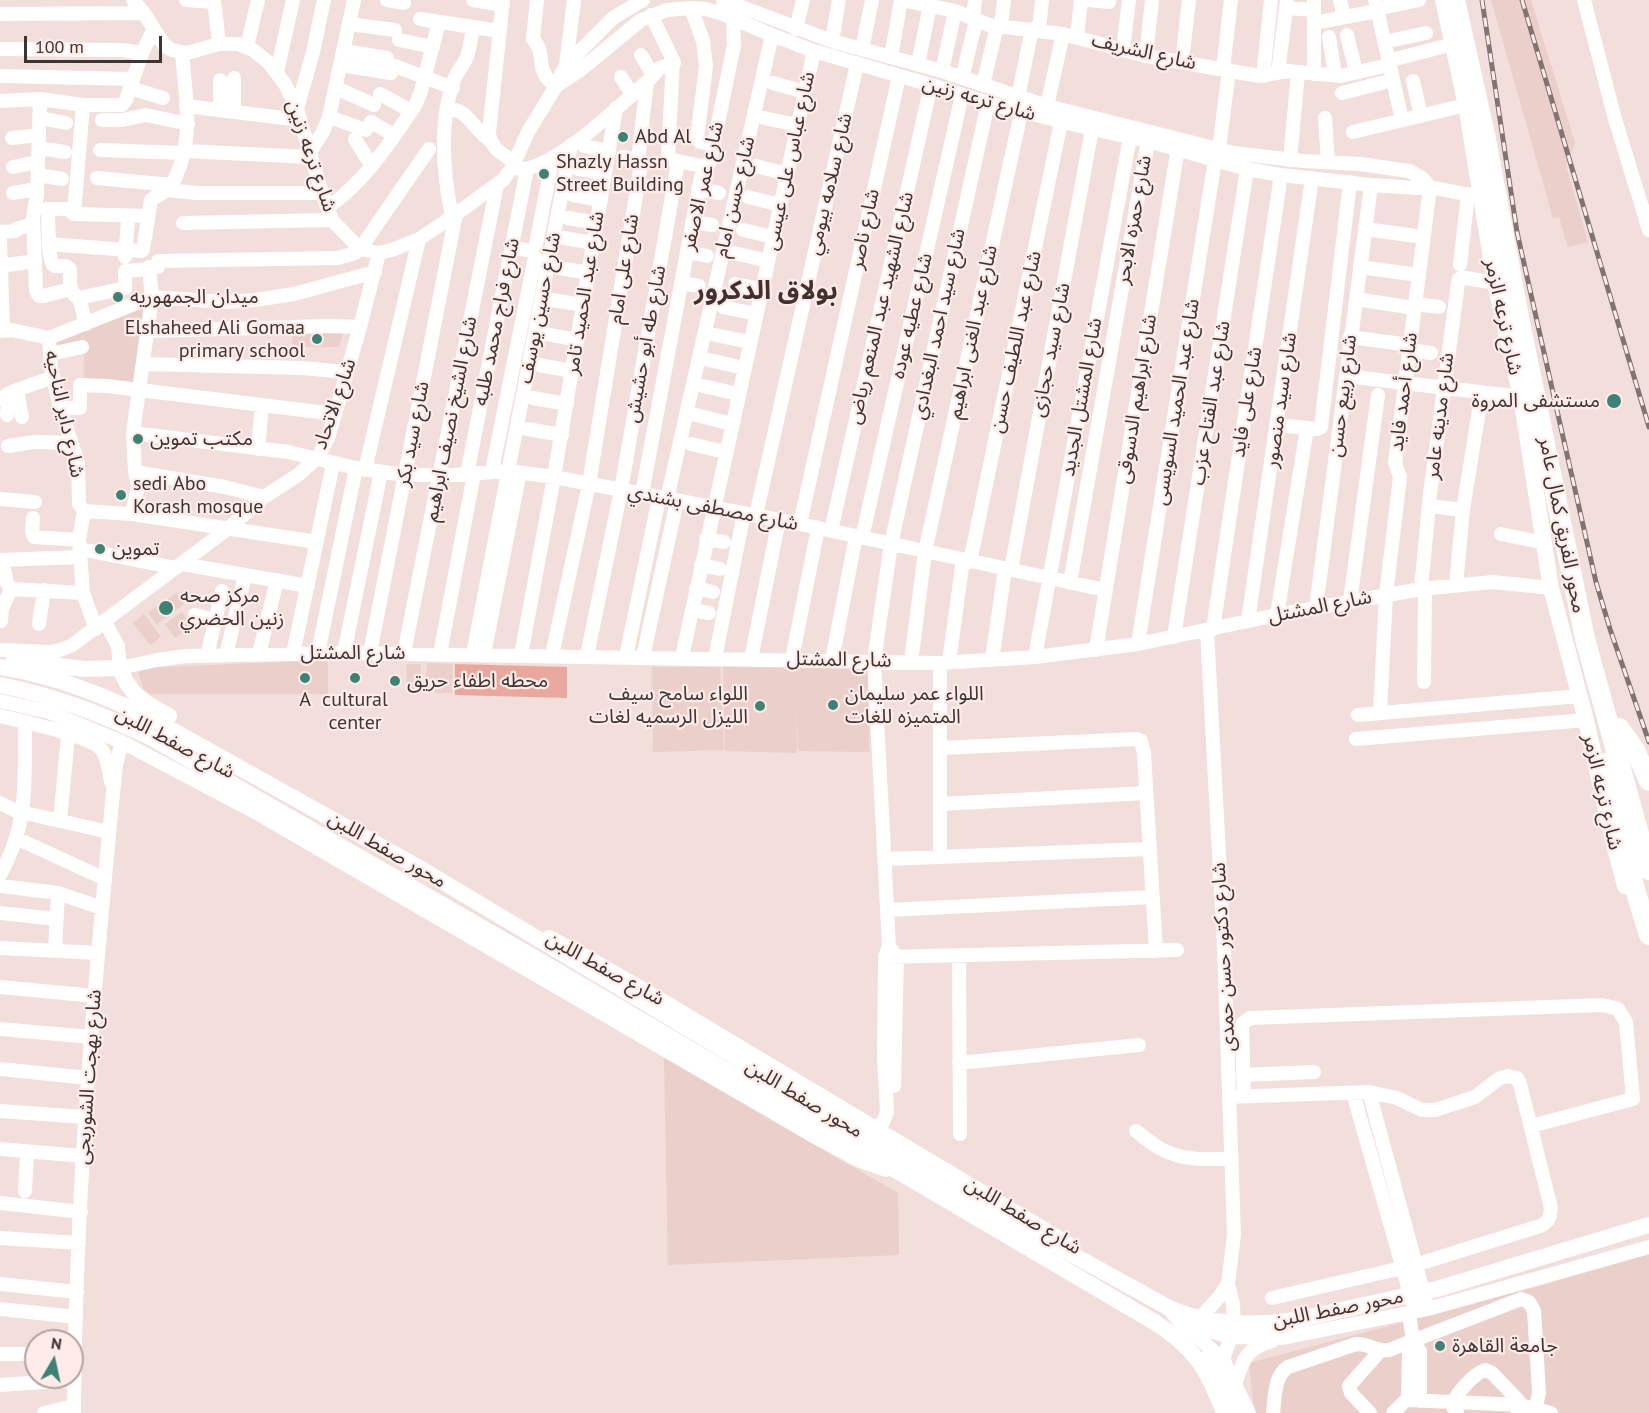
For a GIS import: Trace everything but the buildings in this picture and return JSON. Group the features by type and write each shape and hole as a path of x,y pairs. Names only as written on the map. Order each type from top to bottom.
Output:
{"highway":[{"name":"محور الفريق كمال عامر","path":"1455,0 1486,140 1587,650 1649,870"},
{"name":"محور الفريق كمال عامر","path":"1465,0 1488,100 1505,204 1575,547 1619,728 1649,829"},
{"path":"1576,600 1577,641 1592,725 1649,935"},
{"path":"1619,728 1635,750 1649,781"}],"main road":[{"name":"شارع ترعه الزمر","path":"1443,0 1466,105 1474,195 1521,397 1551,588 1580,696 1592,725 1623,879 1633,910 1649,945"},
{"path":"0,658 84,669 120,668 126,685 136,696 396,846 423,870"},
{"name":"محور صفط اللبن","path":"0,667 54,679 146,716 423,870 988,1208 1171,1309 1219,1323 1272,1324 1437,1289 1649,1225"},
{"name":"محور صفط اللبن","path":"0,685 68,701 150,737 535,958 1156,1323 1184,1342 1203,1366 1225,1413"},
{"path":"1184,1342 1199,1352 1219,1371 1240,1413"}],"street":[{"path":"133,0 146,10 164,45 182,53 219,44 238,44 247,47 258,0"},
{"path":"186,0 214,1 219,44"},
{"path":"277,72 293,0"},
{"path":"186,106 234,112 299,115 324,0"},
{"path":"100,150 311,155 329,117 354,0"},
{"path":"387,0 404,3"},
{"path":"473,0 503,2 490,140"},
{"path":"537,0 532,37 538,46 542,70 556,86"},
{"path":"566,65 574,0"},
{"name":"شارع ترعه زنين","path":"379,253 418,239 498,185 518,166 531,127 566,65 626,4 643,0"},
{"name":"شارع ترعه زنين","path":"723,0 751,5 796,29 832,41 942,71 1047,106 1217,154 1247,168 1281,175 1371,185 1430,187 1474,195"},
{"path":"796,29 803,0"},
{"path":"832,41 839,0"},
{"path":"862,49 872,0"},
{"path":"891,57 901,0"},
{"name":"شارع الشريف","path":"901,0 938,4 975,20 999,26 1035,29 1146,56 1263,76 1298,72 1335,75 1356,72 1453,44"},
{"path":"962,78 975,20 975,0"},
{"path":"983,85 1004,0"},
{"path":"1018,97 1042,0"},
{"path":"1047,106 1081,0"},
{"path":"1088,0 1109,3"},
{"path":"1123,50 1129,0"},
{"path":"1146,56 1152,0"},
{"path":"1182,62 1189,0"},
{"name":"شارع عبد الحميد السويسى","path":"1138,644 1217,154 1231,0"},
{"path":"1263,76 1271,0"},
{"path":"1340,0 1344,17"},
{"path":"1278,73 1287,4 1344,17 1376,7 1419,0"},
{"path":"1584,0 1649,230"},
{"path":"918,64 938,4"},
{"path":"1376,7 1402,120"},
{"path":"691,8 703,41 706,66 697,138 700,142 714,145"},
{"name":"شارع ترعه زنين","path":"556,86 579,71 632,26 651,15 667,10 691,8 720,12 814,51 1021,113 1178,148 1217,154 1368,165 1409,171 1422,178 1430,187"},
{"path":"0,10 69,15 146,10"},
{"path":"942,71 955,11"},
{"path":"1314,11 1314,74"},
{"path":"651,15 674,63 668,158 707,167"},
{"name":"شارع عمر الاصفر","path":"642,494 698,189 714,145 734,45 733,18"},
{"path":"420,19 500,31"},
{"path":"183,223 330,213 371,165 418,100 440,22"},
{"path":"349,24 397,35 433,48"},
{"path":"0,101 40,99 83,105 122,105 154,28"},
{"path":"454,216 447,190 445,162 448,109 456,76 466,59 473,28"},
{"path":"1384,42 1426,33"},
{"name":"شارع حسن امام","path":"668,499 772,35"},
{"path":"1347,35 1356,72"},
{"path":"1329,37 1335,75"},
{"name":"شارع ترعه زنين","path":"247,47 268,62 277,72 299,115 322,194 330,213 360,249"},
{"path":"0,48 122,50 142,53"},
{"name":"شارع عباس على عيسى","path":"682,657 814,51"},
{"path":"49,244 143,250 151,200 169,188 184,152 188,124 182,53"},
{"path":"578,146 638,160 650,79 640,55"},
{"path":"342,58 391,65 453,88"},
{"path":"448,109 461,111 498,151 518,166 553,158 578,146 660,68 674,63"},
{"name":"شارع سلامه بيومي","path":"715,658 857,64"},
{"path":"1290,160 1298,72"},
{"name":"شارع ناصر","path":"800,524 899,75"},
{"path":"0,76 132,83 163,98"},
{"path":"621,77 632,94"},
{"path":"220,110 227,79 234,112"},
{"path":"1342,93 1393,80"},
{"path":"1413,81 1421,116"},
{"path":"773,83 806,92"},
{"name":"شارع الشهيد عبد المنعم رياض","path":"792,659 931,85"},
{"path":"336,88 411,111"},
{"name":"شارع عطيه عوده","path":"832,660 962,95"},
{"path":"40,99 38,176 33,224 36,291 39,296 125,288 128,220"},
{"name":"شارع سيد احمد البغدادي","path":"890,953 874,665 891,544 988,104"},
{"path":"74,214 83,105"},
{"path":"1353,132 1466,105"},
{"name":"شارع عبد الحميد تامر","path":"520,655 562,435 616,108"},
{"name":"شارع عبد الغنى ابراهيم","path":"911,662 925,552 1021,113"},
{"path":"102,120 122,120 146,115 188,124"},
{"path":"329,117 394,135"},
{"path":"40,118 66,123"},
{"path":"764,118 798,125"},
{"path":"1325,118 1328,162"},
{"name":"شارع عبد اللطيف حسن","path":"940,857 940,748 944,662 1061,122"},
{"name":"شارع سيد حجازى","path":"992,660 1092,129"},
{"name":"شارع المشتل الجديد","path":"1035,657 1130,137"},
{"path":"12,138 39,141 65,152"},
{"path":"354,139 371,165"},
{"name":"شارع حمزه الابحر","path":"1070,583 1148,141"},
{"name":"شارع حسين يوسف","path":"478,654 578,146"},
{"name":"شارع ابراهيم الدسوقى","path":"1096,650 1178,148"},
{"path":"132,514 138,486 135,472 134,433 154,268 158,261 338,258 355,253 429,149"},
{"path":"492,471 553,158"},
{"name":"شارع على امام","path":"589,484 640,171 639,162 623,158"},
{"name":"شارع طه أبو حشيش","path":"587,656 621,490 678,162"},
{"name":"شارع فراج محمد طلبه","path":"440,654 470,474 512,247 518,166"},
{"path":"756,166 787,174"},
{"path":"13,167 38,176 62,179"},
{"name":"شارع عبد الفتاح عزب","path":"1174,637 1247,168"},
{"path":"578,169 605,173"},
{"name":"شارع على فايد","path":"1210,630 1281,175"},
{"path":"13,193 38,176"},
{"path":"97,178 197,193 322,194"},
{"name":"شارع سيد منصور","path":"1248,621 1278,426 1312,178"},
{"path":"1278,426 1318,429 1321,426 1350,182"},
{"name":"شارع الشيخ نصيف ابراهيم","path":"404,653 498,185"},
{"name":"شارع ربيع حسن","path":"1316,608 1371,185"},
{"name":"شارع أحمد فايد","path":"1380,712 1386,595 1400,477 1395,463 1430,187"},
{"path":"698,189 719,193"},
{"path":"573,195 601,200"},
{"path":"1460,265 1474,195"},
{"path":"748,197 780,205"},
{"path":"86,324 75,293 70,269 66,266 53,265 49,244 48,209 68,209 74,214 147,216"},
{"name":"شارع سيد بكر","path":"370,653 454,216"},
{"path":"568,218 597,223"},
{"path":"692,222 712,225"},
{"path":"0,232 15,231 16,228 33,224"},
{"path":"1365,229 1423,237"},
{"path":"743,230 773,237"},
{"path":"564,238 594,243"},
{"path":"0,239 2,331 12,330 49,338 152,297 224,302 255,300 294,294 375,272"},
{"path":"318,653 360,469 418,239"},
{"path":"512,247 534,251"},
{"path":"360,249 379,253"},
{"path":"687,252 707,256"},
{"name":"شارع الاتحاد","path":"0,650 57,651 71,646 230,527 264,497 298,475 318,457 328,438 379,253"},
{"path":"734,253 768,261"},
{"path":"1,257 35,261"},
{"path":"1360,267 1418,275"},
{"path":"125,271 154,268"},
{"path":"559,268 589,273"},
{"name":"شارع مدينه عامر","path":"1424,682 1423,588 1429,506 1460,279 1495,283"},
{"path":"681,283 699,286"},
{"path":"735,284 761,289"},
{"path":"1356,299 1439,308"},
{"path":"552,300 583,305"},
{"path":"723,307 756,314"},
{"path":"148,331 360,327"},
{"path":"546,334 577,340"},
{"path":"715,335 750,342"},
{"path":"1350,337 1431,353"},
{"name":"شارع داير الناحيه","path":"49,338 53,376 60,408 78,463 79,504 84,511 80,549 83,593 100,625 118,646 120,668"},
{"path":"50,354 82,347"},
{"path":"709,360 744,368"},
{"path":"143,364 302,368 347,372"},
{"path":"539,366 572,371"},
{"path":"9,394 53,376"},
{"path":"1346,376 1521,397"},
{"path":"60,408 80,408 80,385 139,389 335,414"},
{"path":"703,386 738,394"},
{"path":"1456,585 1463,510 1482,392"},
{"path":"7,415 9,394"},
{"path":"9,394 22,417"},
{"path":"1350,602 1378,395"},
{"path":"533,398 567,404"},
{"path":"258,448 262,405"},
{"path":"696,415 732,424"},
{"path":"1277,615 1307,428"},
{"path":"527,429 562,435"},
{"name":"شارع مصطفى بشندي","path":"134,433 318,457 333,464 405,475 440,476 514,471 554,477 800,524 1106,590"},
{"path":"8,446 34,442 71,443"},
{"path":"691,444 725,452"},
{"path":"294,654 333,464"},
{"path":"135,472 225,487 264,497"},
{"path":"344,653 381,472"},
{"path":"552,655 589,484"},
{"path":"0,499 34,502"},
{"path":"626,657 668,499"},
{"path":"644,657 668,499"},
{"path":"1429,506 1463,510"},
{"path":"84,511 132,514 230,527 317,542"},
{"path":"33,518 34,537 80,549 308,586"},
{"path":"751,658 779,520"},
{"path":"1501,534 1545,543"},
{"path":"706,539 724,542"},
{"path":"80,549 1,560 7,585 11,589 83,593"},
{"path":"701,565 720,569"},
{"path":"226,655 245,575"},
{"path":"259,654 277,580"},
{"name":"شارع المشتل","path":"120,668 170,658 318,653 751,658 832,660 874,665 992,660 1138,644 1423,588 1493,582 1551,588"},
{"path":"696,588 713,592"},
{"path":"1,621 2,609 11,589"},
{"path":"39,624 44,590"},
{"path":"207,656 222,591"},
{"path":"692,610 709,613"},
{"path":"195,615 215,620"},
{"name":"شارع دكتور حسن حمدى","path":"1210,630 1234,1235 1228,1284 1234,1315 1231,1336 1223,1359 1221,1380 1225,1413"},
{"name":"شارع صفط اللبن","path":"0,675 55,688 95,702 144,724 419,875 528,926 593,960 1150,1293 1223,1359 1249,1413"},
{"path":"1358,715 1580,696"},
{"path":"0,701 49,712 122,742 265,818 831,1146 860,1161 900,1174"},
{"path":"0,716 96,744 105,756 113,793"},
{"path":"1,870 18,839 24,812 25,722"},
{"path":"1356,739 1592,725"},
{"path":"60,821 68,735"},
{"path":"940,748 1137,739 1141,741 1156,951"},
{"name":"شارع بهجت الشوربجى","path":"75,1329 84,1117 109,832 116,765 122,742"},
{"path":"940,804 1146,793"},
{"path":"0,803 11,809 109,832"},
{"path":"0,814 17,815 24,812"},
{"path":"18,839 105,879"},
{"path":"885,859 1149,849"},
{"path":"0,886 58,893 102,908"},
{"path":"55,951 58,893"},
{"path":"888,910 1152,897"},
{"path":"0,913 56,919"},
{"path":"0,948 98,953"},
{"path":"890,953 959,956 1178,950"},
{"path":"875,1128 883,1122 887,1112 884,1058 890,953"},
{"path":"890,953 894,1140"},
{"path":"959,956 960,1134"},
{"path":"0,987 95,996"},
{"path":"1244,1096 1242,1027 1250,1018 1603,1005 1618,1009 1626,1022 1633,1099 1531,1126"},
{"path":"0,1029 91,1037"},
{"path":"959,1063 1139,1045"},
{"path":"0,1069 88,1078"},
{"path":"1243,1075 1314,1072"},
{"path":"1229,1096 1369,1092 1397,1098 1422,1110 1435,1110 1475,1096 1500,1078 1508,1076 1516,1078 1520,1084 1551,1208 1547,1223 1409,1266 1272,1298"},
{"path":"1369,1092 1409,1266 1417,1312 1413,1341 1420,1355 1405,1406 1517,1409 1551,1413"},
{"path":"1353,1093 1409,1266"},
{"path":"0,1111 84,1117"},
{"path":"1136,1131 1162,1149 1178,1156 1194,1159 1232,1159"},
{"path":"0,1149 83,1156"},
{"path":"25,1191 27,1152"},
{"path":"0,1203 81,1212"},
{"path":"0,1238 79,1243"},
{"path":"1225,1413 1243,1360 1257,1346 1283,1338 1417,1312 1649,1247"},
{"path":"0,1284 77,1292"},
{"path":"1194,1325 1228,1284"},
{"path":"1273,1413 1278,1378 1288,1367 1356,1344 1389,1350 1516,1300 1525,1300 1534,1311 1539,1392 1536,1411"},
{"path":"0,1309 76,1317"},
{"name":"شارع صفط اللبن","path":"1180,1320 1231,1336 1283,1338"},
{"path":"1370,1413 1351,1393 1349,1386 1380,1350"},
{"path":"0,1354 24,1354"},
{"path":"1451,1407 1478,1374 1485,1370 1492,1372 1518,1400 1517,1409"},
{"path":"0,1385 24,1383"},
{"name":"شارع بهجت الشوربجى","path":"74,1389 74,1409"},
{"path":"44,1413 74,1409"}],"shaded area":[{"path":"1491,0 1531,0 1575,143 1566,166 1588,242 1568,247 1559,217 1553,218"},
{"path":"150,301 138,386 84,383 84,344 55,350 53,338"},
{"name":"Elshaheed Ali Gomaa primary school","path":"344,330 339,347 292,347 293,331"},
{"name":"مركز صحه زنين الحضري","path":"176,593 184,604 157,624 148,613"},
{"name":"مركز صحه زنين الحضري","path":"182,612 192,627 175,638 165,624"},
{"name":"مركز صحه زنين الحضري","path":"144,614 161,637 150,645 133,623"},
{"path":"328,660 328,694 151,694 143,688 138,672 140,668"},
{"path":"427,663 453,664 452,693 435,693 435,679 426,679"},
{"path":"407,664 421,664 421,680 430,681 430,692 406,692"},
{"path":"455,664 567,667 567,698 455,695"},
{"path":"723,666 868,666 869,752 798,751 796,702 797,753 725,751"},
{"path":"652,667 720,667 724,750 653,752"},
{"path":"664,1058 898,1193 899,1255 668,1265"},
{"name":"جامعة القاهرة","path":"1649,1254 1649,1413 1254,1413 1249,1363 1543,1285"}],"railway":[{"path":"1482,0 1517,232 1556,406 1596,582 1649,742"},
{"path":"1522,0 1649,427"}],"place":[{"name":"Abd Al","path":"623,137"},
{"name":"Shazly Hassn Street Building","path":"544,174"},
{"name":"ميدان الجمهوريه","path":"118,297"},
{"name":"Elshaheed Ali Gomaa primary school","path":"317,339"},
{"name":"مستشفى المروة","path":"1614,401"},
{"name":"مكتب تموين","path":"138,439"},
{"name":"sedi Abo Korash mosque","path":"121,495"},
{"name":"تموين","path":"100,549"},
{"name":"مركز صحه زنين الحضري","path":"166,608"},
{"name":"A","path":"305,678"},
{"name":"cultural center","path":"355,678"},
{"name":"محطه اطفاء حريق","path":"395,681"},
{"name":"اللواء عمر سليمان المتميزه للغات","path":"833,705"},
{"name":"اللواء سامح سيف الليزل الرسميه لغات","path":"760,706"},
{"name":"جامعة القاهرة","path":"1440,1346"}],"district":[{"name":"بولاق الدكرور","path":"766,292"}]}
